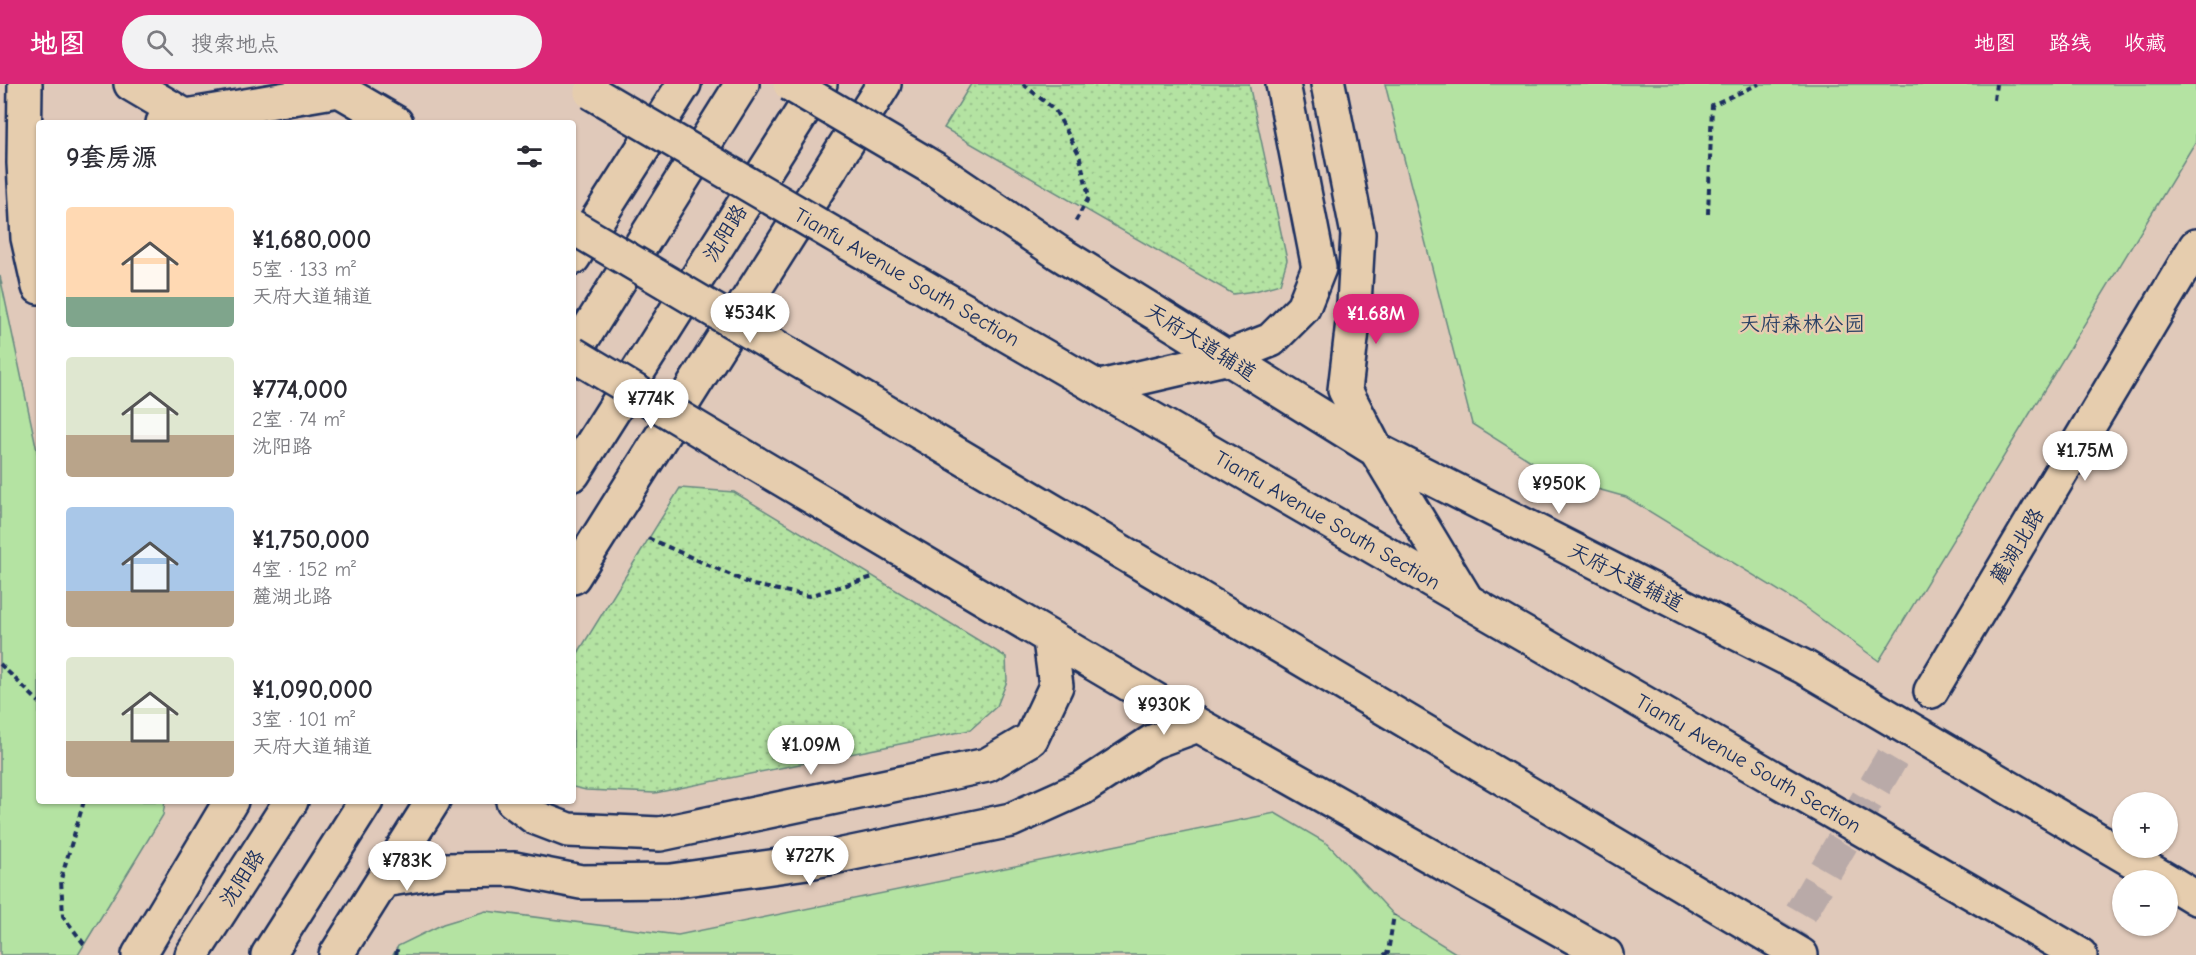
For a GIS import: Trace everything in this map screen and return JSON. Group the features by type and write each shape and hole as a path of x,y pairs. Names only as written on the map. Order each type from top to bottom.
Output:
{"main road":[{"path":"25,84 24,162 28,238 36,274"},
{"path":"131,84 181,120"},
{"path":"576,253 684,84"},
{"path":"576,349 742,84"},
{"name":"天府大道辅道","path":"790,84 938,171 1059,253 1376,450 1803,667 2148,870"},
{"name":"沈阳路","path":"576,469 820,84"},
{"path":"576,573 884,84"},
{"path":"1100,387 1225,358 1271,340 1303,308 1319,268 1283,84"},
{"path":"1328,84 1358,234 1353,322 1345,390 1376,450 1466,599"},
{"path":"186,120 334,87 391,120"},
{"name":"Tianfu Avenue South Section","path":"584,88 2080,955"},
{"path":"576,229 1801,955"},
{"name":"麓湖北路","path":"1931,691 2196,246"},
{"path":"576,356 1050,640 1198,726 1606,955"},
{"path":"517,804 534,817 568,830 660,834 987,765 1031,739 1056,686 1050,640"},
{"path":"384,880 446,870 514,869 581,882 671,881 814,861 1011,820 1082,788 1152,742 1198,726"},
{"name":"沈阳路","path":"192,955 289,804"},
{"path":"268,955 364,804"},
{"path":"336,955 431,804"},
{"path":"139,955 222,807"},
{"name":"天府大道辅道","path":"2178,887 2196,898"}],"path":[{"path":"1023,84 1054,110 1079,154 1089,197"},
{"path":"1708,214 1712,105 1759,84"},
{"path":"1994,100 1996,84"},
{"path":"648,538 753,585 809,596 873,577"},
{"path":"0,664 36,699"},
{"path":"83,804 61,879 63,916 84,944"},
{"path":"1384,955 1388,952 1394,915"},
{"path":"396,955 398,946"}],"green space":[{"path":"971,84 1249,84 1287,260 1280,284 1233,294 944,128"},
{"name":"天府森林公园","path":"1385,84 2196,84 2196,141 1879,661 1799,603 1626,497 1558,478 1472,424"},
{"path":"0,276 36,446 36,804 165,804 163,815 78,955 0,955"},
{"path":"680,488 734,492 1006,657 1007,681 997,706 970,730 655,793 586,790 576,788 576,656"},
{"path":"1275,813 1328,844 1394,915 1459,955 393,955 398,946 443,924 486,911 678,935"}],"tunnel":[{"path":"1776,955 1931,691"}]}
